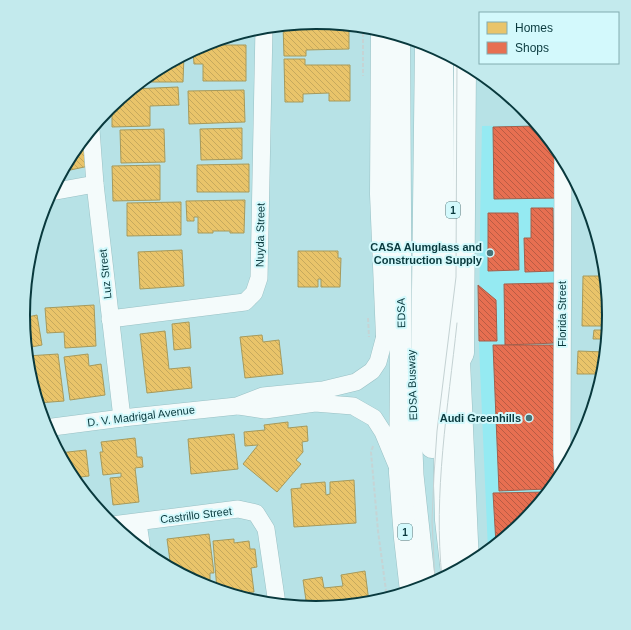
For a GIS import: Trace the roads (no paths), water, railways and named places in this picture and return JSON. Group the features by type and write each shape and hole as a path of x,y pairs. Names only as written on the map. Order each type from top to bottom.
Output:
{"highway":[{"name":"1","path":"382,37 381,194 386,332 400,474"},
{"name":"EDSA","path":"399,42 405,288 400,474 410,585"},
{"path":"426,51 422,291 441,357 437,505 448,534"},
{"name":"1","path":"442,58 441,357 445,485 451,567"},
{"name":"1","path":"441,357 463,353 452,64"},
{"name":"1","path":"458,244 465,71"},
{"name":"1","path":"441,357 467,557"}],"street":[{"name":"Nuyda Street","path":"110,319 245,302 254,293 259,278 264,33"},
{"name":"EDSA Busway","path":"409,45 405,288 415,475 426,579"},
{"path":"435,55 441,357"},
{"name":"Luz Street","path":"91,139 122,418"},
{"name":"Florida Street","path":"563,172 563,458"},
{"path":"58,191 95,184"},
{"name":"D. V. Madrigal Avenue","path":"236,406 263,396 323,390 356,382 372,371 378,362 386,332"},
{"name":"D. V. Madrigal Avenue","path":"52,427 236,406 265,410 315,403 353,406 374,418 383,432 400,474"},
{"name":"Castrillo Street","path":"121,524 238,510 256,513 266,529 276,599"},
{"path":"138,523 141,542"}],"tram line":[{"path":"435,575 432,521 437,431 456,277 457,66"},
{"path":"442,572 439,514 440,482 457,323"}],"place":[{"name":"CASA Alumglass and Construction Supply","path":"490,253"},
{"name":"Audi Greenhills","path":"529,418"}]}
